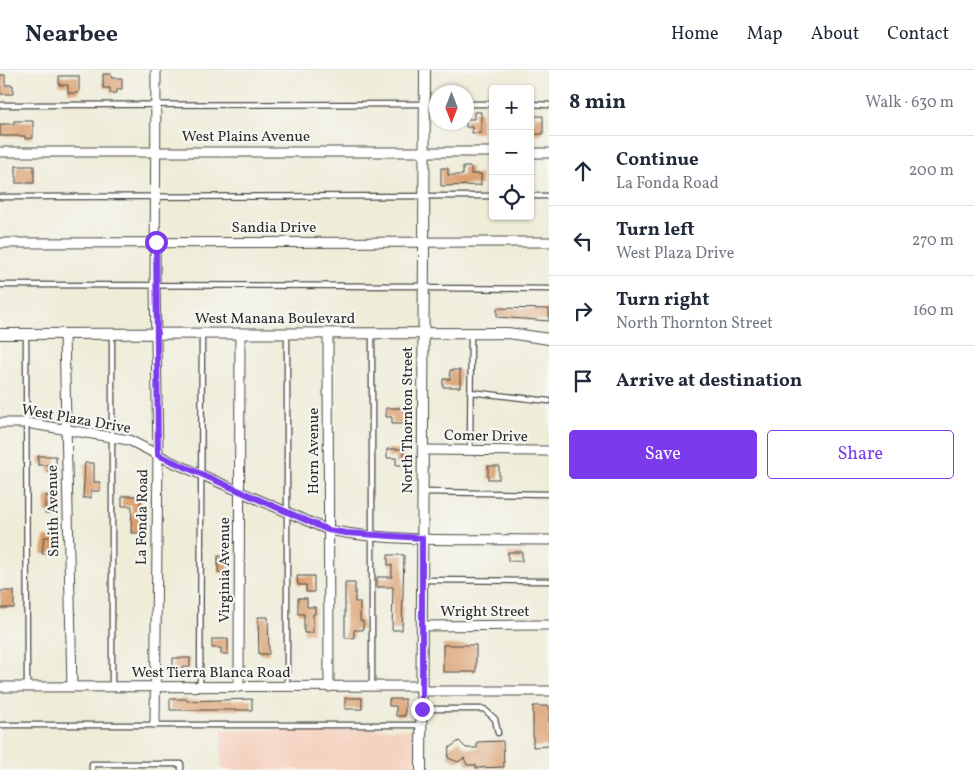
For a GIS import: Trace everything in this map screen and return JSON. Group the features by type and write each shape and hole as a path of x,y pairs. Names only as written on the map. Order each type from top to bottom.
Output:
{"street":[{"name":"La Fonda Road","path":"155,724 158,455 155,286 156,70"},
{"name":"North Thornton Street","path":"421,770 425,70"},
{"name":"West Plains Avenue","path":"0,152 489,152"},
{"path":"534,153 549,153"},
{"name":"Sandia Drive","path":"0,243 549,242"},
{"name":"Virginia Avenue","path":"239,687 240,333"},
{"name":"West Manana Boulevard","path":"0,334 508,333 549,339"},
{"name":"Smith Avenue","path":"64,334 72,687"},
{"name":"Horn Avenue","path":"328,334 328,687"},
{"name":"West Plaza Drive","path":"0,423 26,423 128,440 328,530 422,538 549,540"},
{"name":"Comer Drive","path":"423,450 549,452"},
{"name":"Wright Street","path":"422,626 549,625"},
{"name":"West Tierra Blanca Road","path":"0,687 372,686 422,689 549,691"}],"lane":[{"path":"0,105 429,103"},
{"path":"474,104 489,104"},
{"path":"534,104 549,105"},
{"path":"0,197 489,196"},
{"path":"534,196 549,196"},
{"path":"0,286 424,286 431,288 549,289"},
{"path":"200,687 202,333"},
{"path":"470,450 471,333"},
{"path":"26,334 27,687"},
{"path":"112,334 112,687"},
{"path":"286,334 287,687"},
{"path":"372,334 372,686"},
{"path":"470,392 549,401"},
{"path":"422,492 549,494"},
{"path":"422,580 549,580"},
{"path":"422,709 484,709 496,719 498,733"},
{"path":"0,725 422,725"},
{"path":"92,770 92,764 181,764 181,770"},
{"path":"126,764 126,770"}],"shaded area":[{"path":"416,729 416,770 221,770 222,730"}],"building":[{"path":"103,74 111,74 111,78 122,78 122,89 117,89 117,93 110,93 110,88 103,88"},
{"path":"0,75 5,75 5,85 13,85 13,94 0,94"},
{"path":"59,76 79,76 79,93 68,93 68,85 59,85"},
{"path":"474,112 481,112 481,133 472,133 472,130 474,130"},
{"path":"535,116 543,116 543,134 534,134"},
{"path":"14,121 33,121 33,138 25,139 25,136 0,136 0,124 14,124"},
{"path":"16,166 34,166 34,183 16,183"},
{"path":"463,167 471,167 471,174 481,174 481,185 441,186 441,168 448,168 448,175 463,175"},
{"path":"497,308 549,309 549,321 497,317"},
{"path":"450,370 460,370 460,387 443,387 443,379 450,379"},
{"path":"386,408 405,408 405,424 392,424 392,417 386,417"},
{"path":"387,449 404,449 404,465 396,465 396,458 387,458"},
{"path":"38,456 56,456 56,472 48,472 48,465 38,465"},
{"path":"85,463 94,463 94,482 100,482 100,491 91,491 91,498 83,498"},
{"path":"488,466 499,466 499,479 488,479"},
{"path":"45,496 55,496 55,513 45,513"},
{"path":"122,496 140,496 141,533 131,533 132,506 122,506"},
{"path":"44,537 56,537 56,554 42,554"},
{"path":"508,552 522,552 522,561 508,561"},
{"path":"388,555 404,555 402,630 392,630 393,587 377,587 377,577 392,577 392,565 388,565"},
{"path":"218,556 229,556 229,573 218,573"},
{"path":"297,576 314,576 314,592 306,592 306,585 298,585"},
{"path":"345,583 355,583 355,602 360,602 360,621 363,621 363,630 354,630 354,638 345,638"},
{"path":"0,591 14,591 14,608 0,608"},
{"path":"298,598 307,598 307,607 315,607 313,633 304,633 304,614 298,614"},
{"path":"258,617 268,617 269,654 259,654"},
{"path":"212,639 228,639 228,654 221,654 221,648 212,648"},
{"path":"443,645 476,645 476,672 443,672"},
{"path":"173,658 190,658 190,667 182,667 182,675 173,675"},
{"path":"345,698 362,698 362,709 345,709"},
{"path":"170,699 187,699 187,701 252,699 252,710 170,710"},
{"path":"389,699 405,699 405,716 396,716 396,706 389,706"},
{"path":"533,706 549,706 549,746 533,747"},
{"path":"459,741 466,748 477,748 477,742 503,741 504,767 476,768 476,765 467,765 464,758 458,762 448,758 449,748"}],"route":[{"path":"156,242 158,455 328,530 422,538 422,709"}]}
